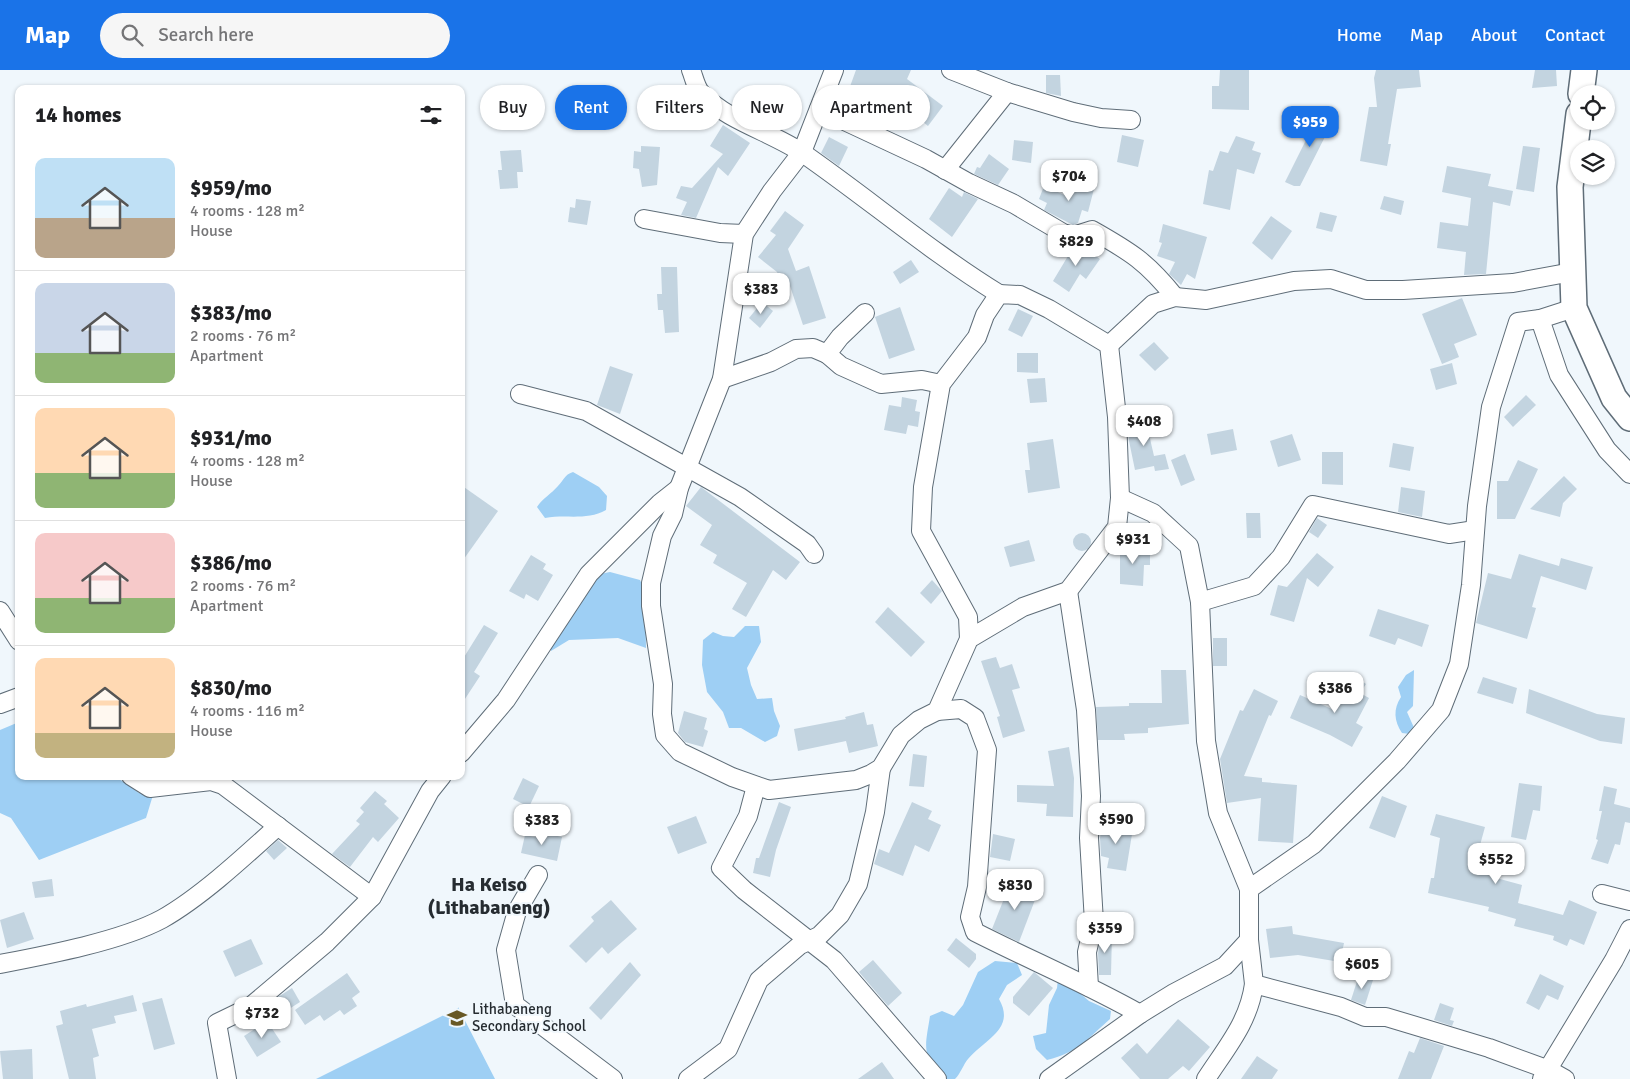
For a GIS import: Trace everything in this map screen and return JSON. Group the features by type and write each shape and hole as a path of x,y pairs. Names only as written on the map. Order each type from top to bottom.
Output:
{"main road":[{"path":"1582,85 1584,70"},
{"path":"1577,130 1570,187 1574,308 1614,398 1630,418"}],"street":[{"path":"691,70 700,93 716,106 802,152 857,191 921,241 999,294 1020,295 1049,309 1110,345"},
{"path":"828,85 834,70"},
{"path":"950,70 1006,92 1073,112 1101,118 1131,120"},
{"path":"946,170 1006,92"},
{"path":"812,125 802,152 772,191 744,234 722,379 680,488 673,514 662,536 651,583 651,606 663,684 662,714 665,736 680,752 732,778 769,790 856,780 881,768"},
{"path":"864,130 926,158 968,183 1014,204 1063,233 1073,236 1092,230 1133,253 1155,272 1175,297"},
{"path":"644,219 720,233 744,234"},
{"path":"1110,345 1153,304 1175,297 1206,300 1294,281 1331,278 1366,290 1403,290 1513,283 1572,272"},
{"path":"937,711 969,638 968,617 921,531 923,487 941,384 977,337 985,314 999,294"},
{"path":"1249,889 1314,844 1397,761 1441,710 1459,664 1471,585 1475,530 1491,407 1518,322 1574,308"},
{"path":"827,354 840,337 866,313"},
{"path":"1540,318 1559,375 1607,450 1630,474"},
{"path":"969,638 1023,607 1068,591 1117,527 1120,498 1117,417 1110,345"},
{"path":"722,379 771,362 796,349 813,348 827,354 841,366 881,384 922,380 941,384"},
{"path":"520,394 586,411 740,497 807,544 814,554"},
{"path":"465,748 506,700 589,574 660,502 680,488"},
{"path":"1120,498 1152,512 1189,546 1200,602 1208,750 1218,814 1249,889 1249,940 1254,984 1251,1004 1237,1033 1206,1079"},
{"path":"1200,602 1254,586 1281,557 1313,505 1449,534 1475,530"},
{"path":"1068,591 1086,710 1090,786 1089,838 1094,922 1088,952 1089,987"},
{"path":"0,611 15,634"},
{"path":"0,704 15,698"},
{"path":"688,1079 728,1048 759,980 800,945 819,936 840,915 858,884 875,812 881,768 901,735 919,720 937,711 960,709 975,718 987,750 978,887 970,917 975,932 1140,1014"},
{"path":"137,780 150,788 211,781 223,785 372,897"},
{"path":"226,1079 217,1023 250,1007 327,942 372,897 430,791 439,780"},
{"path":"756,786 748,816 721,868 744,890 807,942 834,960 937,1079"},
{"path":"0,964 112,938 162,919 239,862 278,826"},
{"path":"538,875 517,911 506,950 514,1005 613,1079"},
{"path":"1602,894 1630,902"},
{"path":"1546,1075 1592,993 1614,960 1630,929"},
{"path":"1049,1079 1140,1014 1174,993 1225,966 1249,940"},
{"path":"1254,984 1341,1007 1365,1017 1386,1017 1489,1048 1546,1075 1565,1079"}],"shaded area":[{"path":"573,472 599,487 607,496 606,510 584,516 545,518 537,507 566,476"},
{"path":"610,572 640,580 645,591 646,648 618,638 569,640 551,651 551,643 600,574"},
{"path":"745,626 759,626 761,642 747,668 751,685 757,699 772,698 774,711 780,726 777,736 765,742 741,728 729,728 723,712 707,692 702,665 703,640 713,632 723,636 734,637"},
{"path":"1414,670 1413,706 1407,712 1415,730 1410,734 1402,733 1397,724 1396,715 1401,697 1398,687 1406,675"},
{"path":"15,724 15,780 121,780 139,793 153,795 146,818 39,860 11,818 0,813 0,730"},
{"path":"995,961 1017,963 1022,975 1007,985 999,999 1004,1018 1001,1026 968,1059 955,1079 944,1079 931,1063 926,1050 930,1016 942,1011 954,1016 963,1005 978,972"},
{"path":"1058,979 1075,989 1089,1001 1111,1011 1110,1019 1075,1049 1047,1060 1036,1049 1033,1036 1046,1033 1049,1005 1057,988"},
{"path":"458,1008 495,1079 316,1079"}],"building":[{"path":"856,70 911,70 907,79 915,85 851,85"},
{"path":"1220,70 1249,70 1249,110 1212,109 1212,86 1219,86"},
{"path":"1376,70 1419,70 1421,87 1397,89 1388,144 1391,144 1387,166 1360,161 1369,107 1377,107 1374,78"},
{"path":"1535,70 1556,70 1557,86 1532,88"},
{"path":"1046,75 1060,75 1061,96 1046,93"},
{"path":"930,96 943,106 930,123"},
{"path":"1318,110 1335,117 1300,186 1294,186 1285,182 1311,130"},
{"path":"723,125 750,143 728,176 718,167 696,218 681,215 687,202 676,198 681,186 692,188 723,154 710,146 720,130 722,130"},
{"path":"1122,135 1144,140 1138,167 1117,162"},
{"path":"1236,136 1255,142 1252,150 1261,153 1254,174 1237,169 1230,210 1203,204 1209,170 1213,171 1220,151 1228,153"},
{"path":"829,137 848,147 839,166 821,153"},
{"path":"1014,140 1033,142 1031,163 1012,160"},
{"path":"641,146 660,147 657,185 642,187 639,169 633,168 634,151 641,152"},
{"path":"1523,146 1540,148 1534,192 1516,189"},
{"path":"521,150 523,172 517,172 518,188 500,189 498,170 502,170 500,151"},
{"path":"989,154 1009,169 998,185 974,174 977,167 980,168"},
{"path":"1447,166 1491,174 1488,186 1513,191 1510,206 1493,202 1486,274 1464,275 1466,252 1437,248 1440,222 1468,226 1471,198 1442,192"},
{"path":"1074,181 1095,185 1088,212 1082,210 1078,223 1073,225 1044,210 1047,203 1039,199 1044,186 1069,197"},
{"path":"949,188 962,197 964,192 978,199 952,237 929,219"},
{"path":"1384,196 1404,201 1401,215 1380,209"},
{"path":"576,199 591,201 587,225 568,222 570,207 575,208"},
{"path":"785,211 804,225 788,249 796,271 809,266 826,318 803,325 787,277 780,280 777,272 758,257 776,235 770,231"},
{"path":"1320,212 1337,216 1332,232 1316,228"},
{"path":"1271,216 1292,231 1272,260 1252,243"},
{"path":"1163,224 1207,237 1195,279 1187,274 1181,285 1169,274 1175,262 1157,256 1162,243 1159,242"},
{"path":"1080,245 1100,259 1086,279 1080,274 1069,292 1053,281 1074,246"},
{"path":"911,260 919,272 900,284 893,272"},
{"path":"661,267 677,267 679,332 665,333 663,310 658,310 657,294 662,294"},
{"path":"1462,298 1477,335 1454,344 1459,357 1442,364 1422,314"},
{"path":"762,302 773,311 760,328 749,318"},
{"path":"900,307 915,350 889,359 875,317"},
{"path":"1018,309 1033,316 1022,337 1008,330"},
{"path":"1154,342 1169,358 1155,371 1139,355"},
{"path":"1017,353 1038,353 1038,373 1017,372"},
{"path":"1452,363 1457,384 1436,390 1430,369"},
{"path":"610,366 633,374 620,414 597,405"},
{"path":"1045,378 1047,402 1030,403 1027,379"},
{"path":"1526,395 1536,405 1513,427 1504,417"},
{"path":"902,397 917,400 915,411 920,412 918,427 908,425 906,434 884,430 889,405 901,407"},
{"path":"1145,417 1154,456 1165,454 1169,469 1155,471 1154,466 1135,470 1129,441 1128,421"},
{"path":"1233,429 1237,450 1211,455 1207,434"},
{"path":"1292,434 1301,460 1278,467 1270,441"},
{"path":"1053,439 1060,488 1028,493 1025,470 1030,470 1027,443"},
{"path":"1393,443 1414,447 1410,471 1389,467"},
{"path":"1322,452 1343,452 1343,485 1322,484"},
{"path":"1185,454 1195,480 1181,486 1171,460"},
{"path":"1518,460 1538,469 1515,519 1497,519 1497,481 1508,481"},
{"path":"1564,476 1577,489 1563,503 1560,517 1530,509"},
{"path":"701,487 800,562 786,580 773,570 746,617 732,609 747,583 713,563 717,555 700,545 712,525 686,506"},
{"path":"1401,487 1425,491 1422,517 1398,512"},
{"path":"465,488 498,511 465,557"},
{"path":"1246,513 1260,513 1261,538 1247,538"},
{"path":"1317,518 1327,525 1318,538 1309,532"},
{"path":"1082,533 1088,536 1091,542 1088,548 1082,551 1076,548 1073,542 1076,536"},
{"path":"1029,540 1035,561 1010,567 1004,547"},
{"path":"1120,544 1135,544 1135,552 1150,549 1150,565 1144,565 1143,586 1120,584"},
{"path":"1317,553 1334,567 1318,587 1307,578 1294,622 1270,615 1278,585 1287,587"},
{"path":"1519,554 1559,566 1561,558 1593,567 1586,590 1541,576 1532,607 1536,608 1527,639 1476,623 1488,573 1511,579"},
{"path":"531,555 546,564 543,569 553,575 538,601 526,594 524,599 509,591"},
{"path":"932,580 942,591 931,604 920,593"},
{"path":"888,607 925,642 911,657 875,622"},
{"path":"1378,609 1429,625 1422,647 1398,638 1395,645 1369,636"},
{"path":"484,625 498,633 474,672 480,676 465,699 465,656"},
{"path":"1213,638 1227,638 1227,666 1213,666"},
{"path":"996,657 1000,668 1012,664 1020,688 1012,690 1025,731 1003,738 997,717 1000,716 981,661"},
{"path":"1161,670 1186,670 1189,724 1148,728 1148,733 1124,734 1125,740 1098,740 1096,707 1129,706 1129,703 1162,703"},
{"path":"1354,676 1366,684 1360,693 1369,698 1356,723 1363,727 1352,747 1330,735 1290,718 1300,695 1332,709"},
{"path":"1483,677 1517,688 1513,704 1477,693"},
{"path":"1254,689 1278,701 1271,716 1269,715 1244,776 1262,778 1262,782 1297,785 1293,843 1258,841 1261,798 1227,803 1220,759 1240,710 1243,711"},
{"path":"1529,689 1597,714 1625,718 1622,744 1600,741 1526,713"},
{"path":"684,711 707,718 704,729 708,731 703,747 685,742 678,733"},
{"path":"864,712 867,725 873,724 878,746 849,753 846,741 798,751 794,729 846,719 845,717"},
{"path":"1069,747 1074,778 1073,817 1046,816 1047,804 1017,802 1017,785 1054,786 1048,751"},
{"path":"913,754 927,756 924,787 909,786"},
{"path":"523,778 539,786 529,807 513,799"},
{"path":"1519,783 1542,786 1540,811 1533,810 1526,840 1511,837"},
{"path":"1604,786 1617,789 1614,804 1630,808 1630,823 1625,822 1620,845 1615,844 1608,864 1591,859 1598,840 1596,839 1602,811 1599,811"},
{"path":"375,791 387,801 384,804 399,818 378,842 373,837 350,867 332,854 360,824 356,821 364,812 360,808"},
{"path":"1382,796 1407,806 1395,838 1369,828"},
{"path":"779,802 791,807 776,850 770,877 753,873 756,858 759,858"},
{"path":"912,802 932,811 928,819 941,825 929,852 915,845 903,876 874,864 879,849 889,853"},
{"path":"1436,814 1485,827 1477,856 1482,857 1482,864 1491,865 1489,876 1522,885 1518,903 1563,915 1569,900 1597,912 1584,945 1570,939 1567,946 1553,940 1554,936 1514,926 1516,919 1488,911 1489,907 1428,893 1431,878 1434,878 1440,838 1430,835"},
{"path":"696,816 707,843 678,854 667,827"},
{"path":"1102,822 1133,828 1126,871 1107,868 1109,858 1101,856 1100,838"},
{"path":"536,831 562,837 557,861 521,853 525,835 535,837"},
{"path":"993,834 1015,839 1010,861 990,857"},
{"path":"278,840 287,848 274,860 266,851"},
{"path":"52,879 54,896 35,898 32,882"},
{"path":"1011,881 1038,892 1019,942 992,929"},
{"path":"611,900 637,929 608,954 602,947 586,963 569,946 594,921 591,917"},
{"path":"24,912 34,939 7,948 0,920"},
{"path":"1292,926 1293,934 1344,943 1340,962 1298,955 1270,958 1266,929"},
{"path":"1102,932 1112,933 1111,975 1099,975 1098,953"},
{"path":"956,938 976,954 976,959 969,968 947,950"},
{"path":"251,939 263,964 235,977 223,951"},
{"path":"873,960 902,993 888,1006 859,972"},
{"path":"630,962 641,975 601,1020 589,1008"},
{"path":"1034,972 1053,988 1029,1016 1013,1003 1013,997"},
{"path":"347,973 360,992 352,998 357,1006 344,1015 340,1010 324,1021 320,1015 305,1025 295,1010"},
{"path":"1540,974 1564,986 1558,1000 1547,995 1539,1010 1526,1003"},
{"path":"1359,975 1373,980 1365,1005 1351,1000"},
{"path":"292,988 300,1002 286,1011 278,997"},
{"path":"133,995 137,1011 114,1016 116,1023 92,1029 99,1056 93,1058 96,1079 69,1079 56,1026 63,1024 60,1011 86,1004 87,1007"},
{"path":"162,998 175,1044 154,1050 142,1003"},
{"path":"1440,1003 1454,1008 1450,1020 1454,1021 1452,1026 1434,1020"},
{"path":"1178,1019 1210,1047 1189,1071 1183,1066 1168,1079 1140,1079 1121,1058 1137,1043 1147,1054"},
{"path":"267,1021 281,1042 257,1057 244,1036"},
{"path":"1420,1038 1444,1046 1431,1079 1398,1079 1409,1051 1414,1053"},
{"path":"32,1049 33,1079 3,1079 0,1051"},
{"path":"1257,1056 1278,1070 1272,1079 1241,1079"},
{"path":"882,1062 894,1079 858,1079"}],"place":[{"name":"Lithabaneng Secondary School","path":"457,1018"}],"district":[{"name":"Ha Keiso (Lithabaneng)","path":"489,896"}]}
